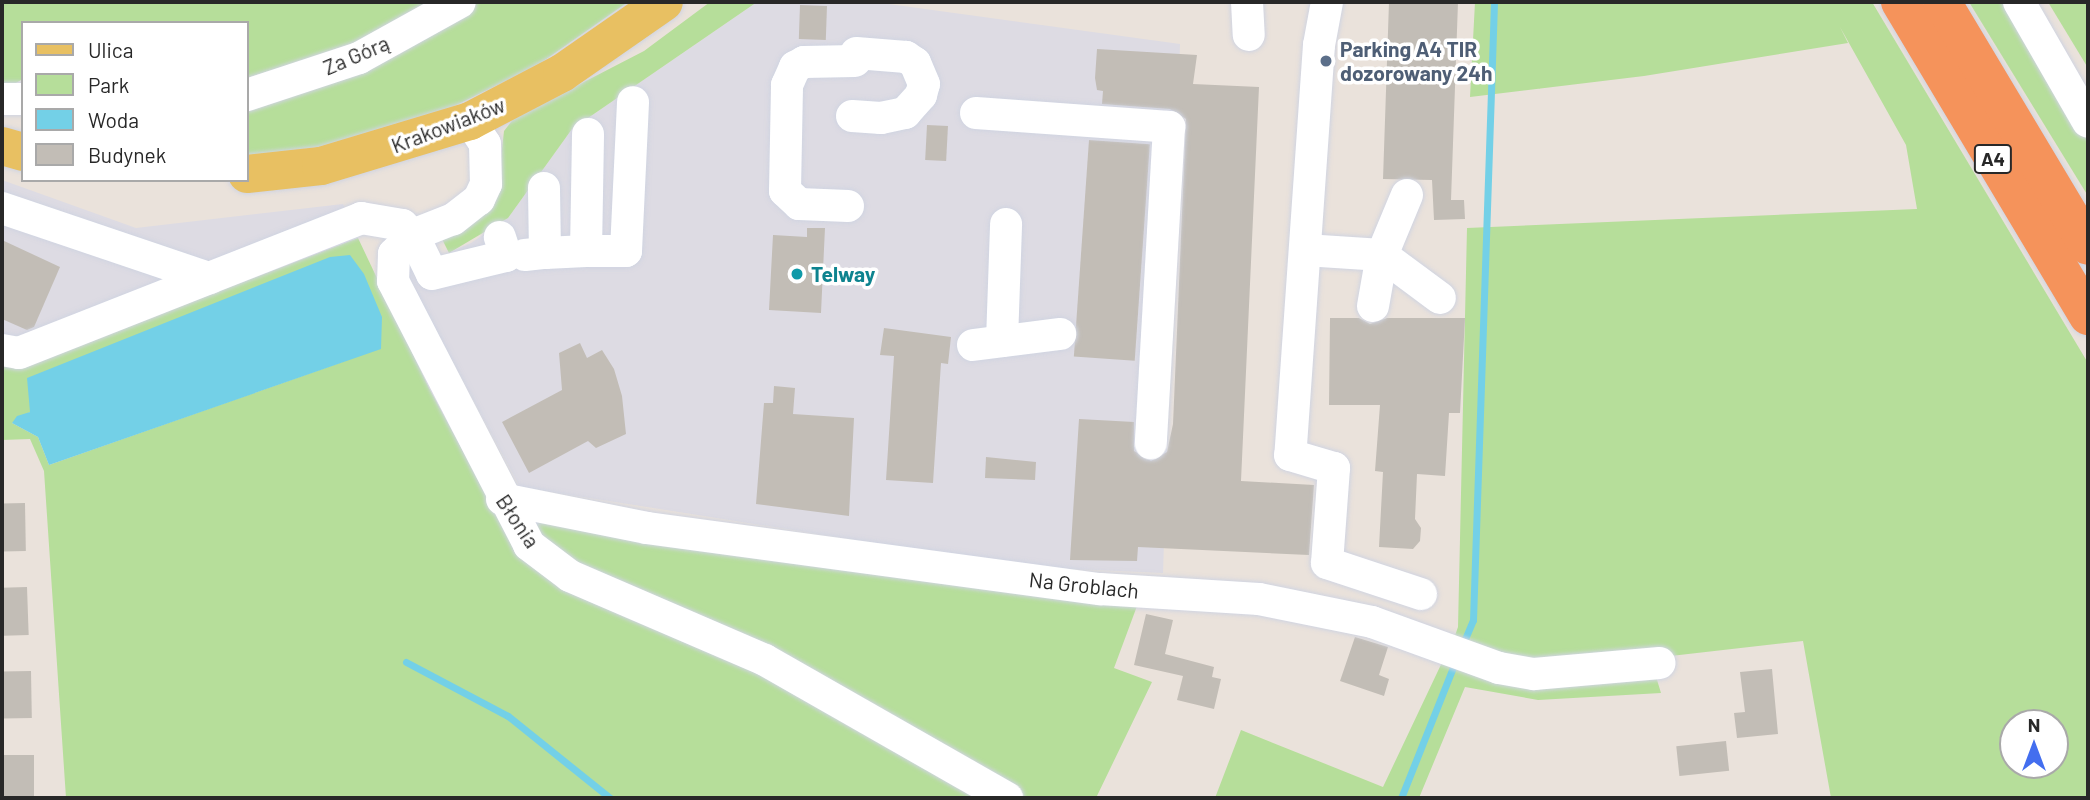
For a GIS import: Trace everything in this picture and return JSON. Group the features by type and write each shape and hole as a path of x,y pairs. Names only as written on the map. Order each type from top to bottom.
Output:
{"highway":[{"name":"A4","path":"1900,2 2088,316"},
{"name":"A4","path":"1942,2 2088,246"}],"main road":[{"name":"Krakowiaków","path":"248,174 347,160 470,121 562,73 664,2"},
{"path":"2,146 21,151"}],"street":[{"name":"Za Górą","path":"248,95 359,58 460,2"},
{"path":"1247,2 1249,35"},
{"path":"1327,2 1319,45 1290,456 1334,468 1327,562 1421,594"},
{"path":"2019,2 2088,122"},
{"path":"848,206 799,204 785,191 787,85 795,67 804,62 855,57 906,57 915,63 924,85 921,95 905,113 881,118 852,116"},
{"path":"2,99 21,99"},
{"path":"2,350 19,353 361,218 389,220 413,235 432,274 503,246 545,253 638,252 633,102"},
{"path":"976,113 1169,127 1151,443"},
{"path":"413,235 453,219 479,199 486,184 485,144 470,121"},
{"path":"586,251 588,134"},
{"path":"544,188 545,253"},
{"path":"1373,306 1382,255 1407,195"},
{"path":"2,208 209,278"},
{"path":"1006,224 987,343 1060,334"},
{"name":"Błonia","path":"413,235 394,254 393,281 502,499 529,545 570,576 765,660 1007,798"},
{"path":"1305,250 1382,255 1440,298"},
{"name":"Na Groblach","path":"502,499 647,528 1100,589 1259,600 1371,622 1474,659 1534,674 1660,663"}],"shaded area":[{"path":"757,2 874,2 1180,44 1163,573 1028,567 520,487 405,272 471,243 508,218 572,129"},
{"path":"2,180 136,228 343,204 358,238 26,365 2,362"}],"green space":[{"path":"2,2 431,2 368,40 248,78 248,21 21,21 21,80 14,84 2,83"},
{"path":"475,2 628,2 535,67 438,114 339,144 248,157 248,105"},
{"path":"710,2 757,2 572,129 508,218 449,253 440,235 498,184 504,131 514,118 644,51"},
{"path":"1475,2 1872,2 2088,363 2088,798 1831,798 1803,641 1557,669 1452,644 1458,627 1467,228 1917,209 1906,145 1840,27 1848,43 1644,76 1470,97"},
{"path":"1969,2 2010,2 2088,136 2088,196"},
{"path":"2048,2 2088,2 2088,68"},
{"path":"358,238 429,388 514,545 760,671 980,798 66,798 44,471 30,439 2,440 2,362 26,365","holes":["345,361 49,465 38,437 12,423 30,412"]},
{"path":"523,512 1140,598 1114,668 1152,682 1096,798 1018,798 581,570 539,534"},
{"path":"1446,654 1654,670 1661,693 1538,700 1465,687 1419,798 1215,798 1241,730 1383,787"}],"water":[{"path":"350,255 364,274 382,317 381,349 49,465 38,437 12,423 17,416 30,412 27,378 330,257"}],"building":[{"path":"1389,2 1458,2 1451,200 1464,200 1465,219 1434,220 1432,180 1383,179"},
{"path":"800,5 827,6 826,40 799,39"},
{"path":"1097,49 1197,55 1193,84 1259,87 1241,481 1314,485 1309,555 1138,547 1137,561 1070,560 1079,419 1134,422 1134,451 1151,461 1167,452 1173,424 1186,119 1170,109 1102,104 1103,91 1097,90 1095,78"},
{"path":"927,125 948,126 946,161 925,160"},
{"path":"1089,140 1150,144 1135,361 1074,356"},
{"name":"Telway","path":"807,228 825,228 821,313 769,310 773,235 807,237"},
{"path":"2,240 60,267 34,327 27,330 2,319"},
{"path":"1330,318 1359,318 1370,324 1387,318 1465,318 1460,413 1449,413 1445,476 1417,474 1415,519 1421,528 1420,541 1413,549 1379,547 1383,472 1375,471 1380,405 1329,405"},
{"path":"884,328 951,337 948,364 941,363 933,483 886,480 894,356 880,355"},
{"path":"580,343 587,358 602,350 614,369 622,396 626,434 596,448 588,441 529,473 502,422 562,390 559,353"},
{"path":"774,386 795,388 793,414 854,418 849,516 756,504 764,403 773,403"},
{"path":"986,457 1036,462 1035,480 985,478"},
{"path":"2,503 25,503 26,551 3,551"},
{"path":"27,587 29,635 4,636 2,588"},
{"path":"1146,614 1173,620 1165,654 1214,667 1212,677 1221,679 1214,709 1177,700 1183,676 1134,665"},
{"path":"1355,637 1388,647 1379,675 1389,679 1384,696 1340,681"},
{"path":"1772,669 1778,734 1737,738 1734,713 1745,712 1740,672"},
{"path":"31,671 32,718 3,718 2,672"},
{"path":"1726,741 1729,771 1679,776 1676,746"},
{"path":"2,755 34,755 34,798 2,798"}],"waterway":[{"path":"1462,646 1473,620 1494,2"},
{"path":"1401,798 1456,660"},
{"path":"406,662 508,716 610,798"}],"place":[{"name":"Parking A4 TIR dozorowany 24h","path":"1326,61"},
{"name":"Telway","path":"797,274"}]}
